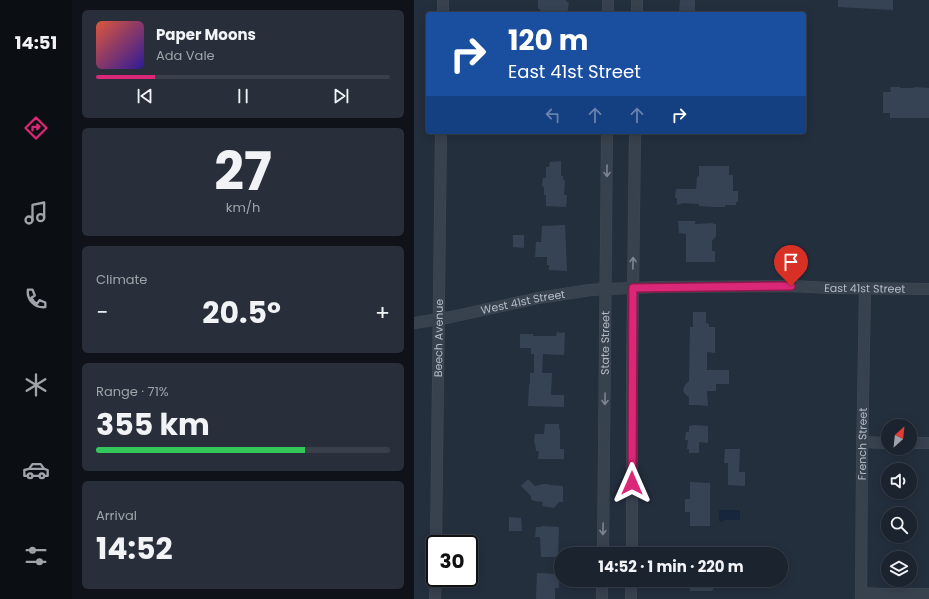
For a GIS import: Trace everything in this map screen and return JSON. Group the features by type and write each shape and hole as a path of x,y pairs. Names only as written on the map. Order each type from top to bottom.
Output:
{"street":[{"path":"443,0 443,12"},
{"path":"608,0 608,12"},
{"path":"636,12 637,0"},
{"name":"Beech Avenue","path":"436,535 440,318 441,134"},
{"name":"State Street","path":"603,547 607,134"},
{"path":"632,547 635,134"},
{"name":"East 41st Street","path":"633,288 791,286 929,289"},
{"name":"West 41st Street","path":"414,323 451,317 538,298 590,290 633,288"},
{"name":"French Street","path":"861,596 865,288"},
{"path":"862,442 881,443"},
{"path":"917,443 929,443"},
{"path":"435,599 436,587"},
{"path":"602,587 602,599"},
{"path":"631,587 631,599"},
{"path":"861,596 929,594"}],"water":[{"path":"719,510 740,510 740,520 719,521"}],"building":[{"path":"538,0 565,0 569,3 567,12 540,12 540,9 538,9"},
{"path":"680,0 695,0 695,12 679,12"},
{"path":"838,0 893,0 893,10 838,7"},
{"path":"890,87 929,88 929,118 890,118 890,113 883,113 883,92 891,92"},
{"path":"561,161 561,176 563,176 565,181 564,195 567,195 566,207 546,206 546,195 544,195 544,187 542,186 543,178 546,178 546,167 549,167 550,162"},
{"path":"699,166 729,166 729,175 733,175 733,191 738,191 738,202 736,202 736,205 714,207 683,203 677,205 677,198 675,198 676,189 696,189 697,177 699,176"},
{"path":"678,221 695,221 695,224 716,224 716,236 712,241 712,251 715,251 715,262 686,262 686,234 679,233"},
{"path":"565,225 567,271 549,270 549,265 547,265 547,257 535,257 536,242 541,242 542,226"},
{"path":"513,235 524,235 524,248 513,247"},
{"path":"693,312 706,312 706,323 709,324 709,327 715,327 715,353 707,352 707,370 729,370 729,384 716,384 716,391 707,391 708,406 689,405 689,397 683,390 689,381 690,327 693,327"},
{"path":"557,332 565,332 564,355 543,354 542,373 552,373 551,395 564,395 564,407 528,406 530,373 534,373 534,354 531,354 531,348 520,348 520,334 533,334 533,336 556,336"},
{"path":"545,424 559,424 560,449 564,449 564,459 538,459 539,451 536,451 534,443 535,434 544,434"},
{"path":"689,426 708,426 708,443 699,442 699,453 689,453 689,449 687,449 688,440 685,440 686,432 689,432"},
{"path":"725,449 740,449 739,472 745,472 745,486 728,485 728,463 724,463"},
{"path":"528,479 535,486 548,484 563,486 563,502 559,502 554,508 542,506 543,502 534,501 521,486"},
{"path":"690,482 710,483 710,526 690,526 690,512 685,512 685,499 690,499"},
{"path":"509,517 521,518 522,531 509,531"},
{"path":"536,527 559,527 558,547 554,547 554,557 541,557 540,537 535,537"},
{"path":"537,573 554,574 554,587 559,587 555,588 555,599 536,599"},
{"path":"690,587 713,587 712,591 690,591"}],"route":[{"path":"632,483 633,288 791,286"}]}
